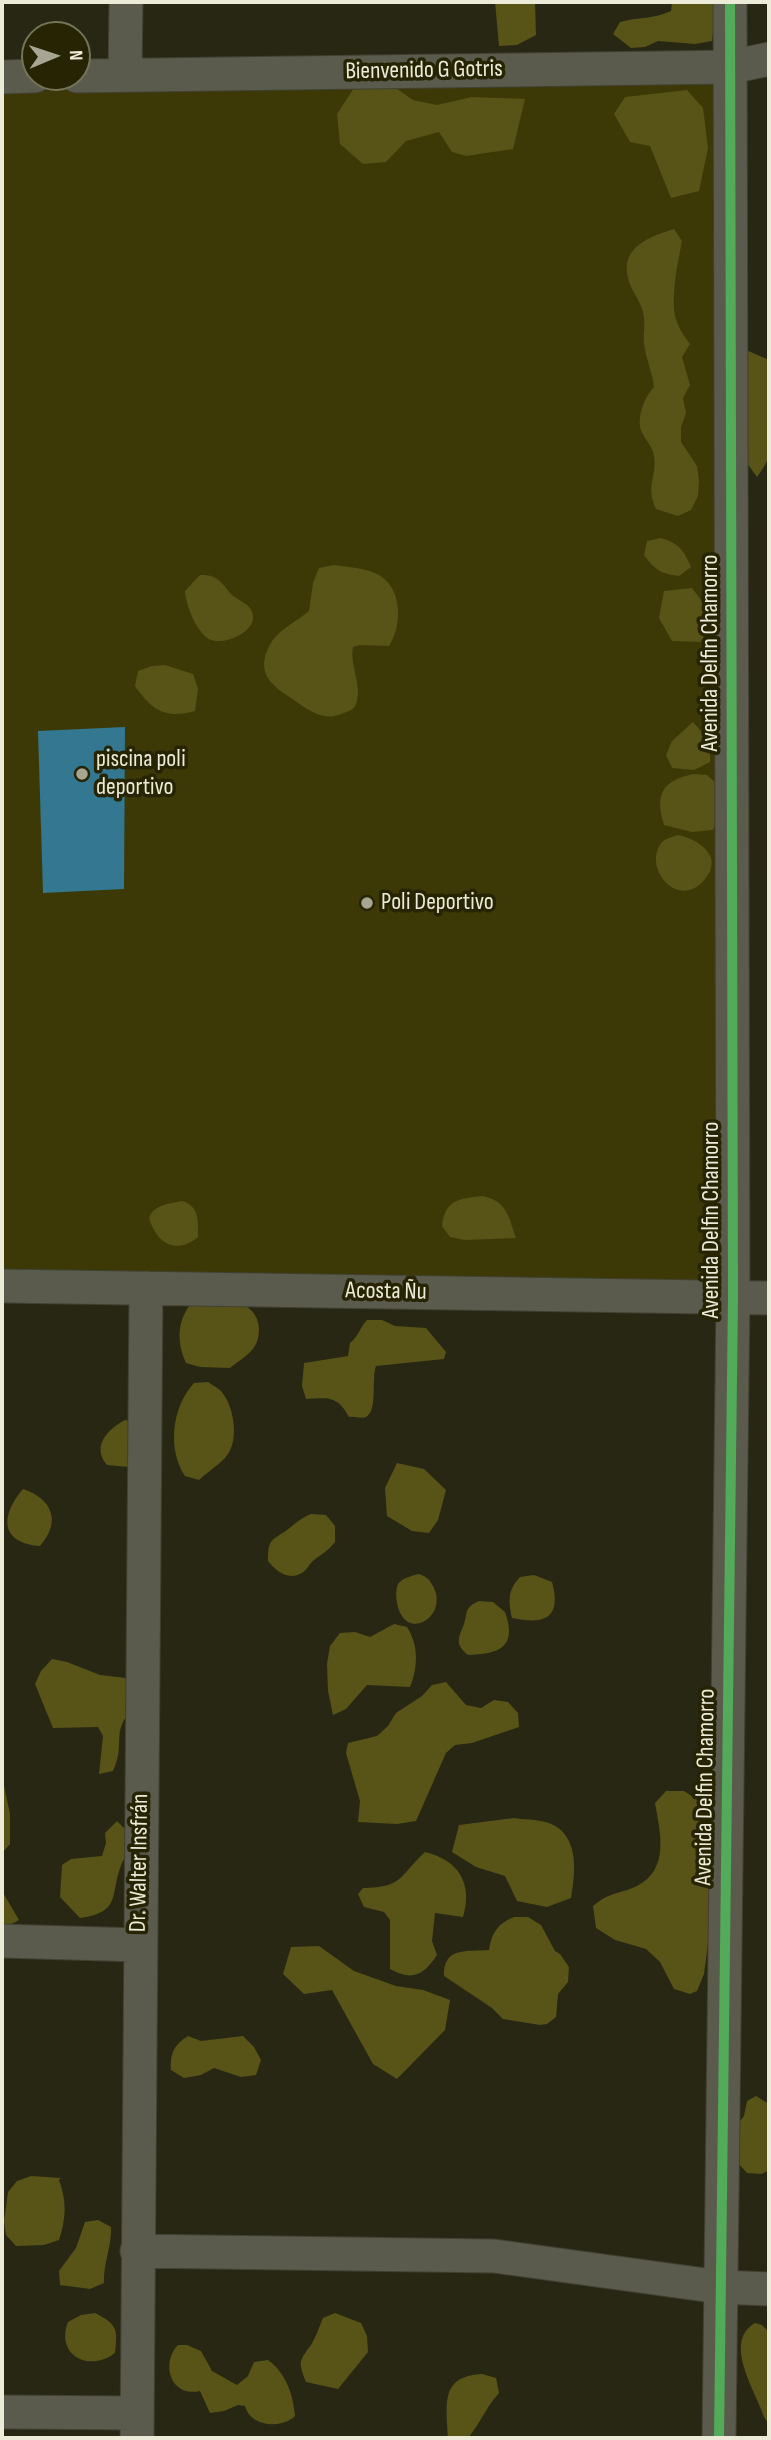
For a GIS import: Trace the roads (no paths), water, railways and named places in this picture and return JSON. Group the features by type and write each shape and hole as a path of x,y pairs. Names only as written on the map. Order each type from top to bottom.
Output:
{"street":[{"path":"125,75 126,2"},
{"name":"Avenida Delfin Chamorro","path":"719,2438 733,1297 730,2"},
{"name":"Bienvenido G Gotris","path":"91,76 731,67 769,59"},
{"path":"2,76 21,76"},
{"name":"Acosta Ñu","path":"2,1286 769,1298"},
{"name":"Dr. Walter Insfrán","path":"137,2426 146,1288"},
{"path":"2,1941 139,1945"},
{"path":"138,2251 494,2256 720,2287 769,2289"},
{"path":"2,2412 137,2426"}],"water":[{"name":"piscina poli deportivo","path":"125,727 124,889 43,893 38,731"}],"place":[{"name":"piscina poli deportivo","path":"82,774"},
{"name":"Poli Deportivo","path":"367,903"}]}
